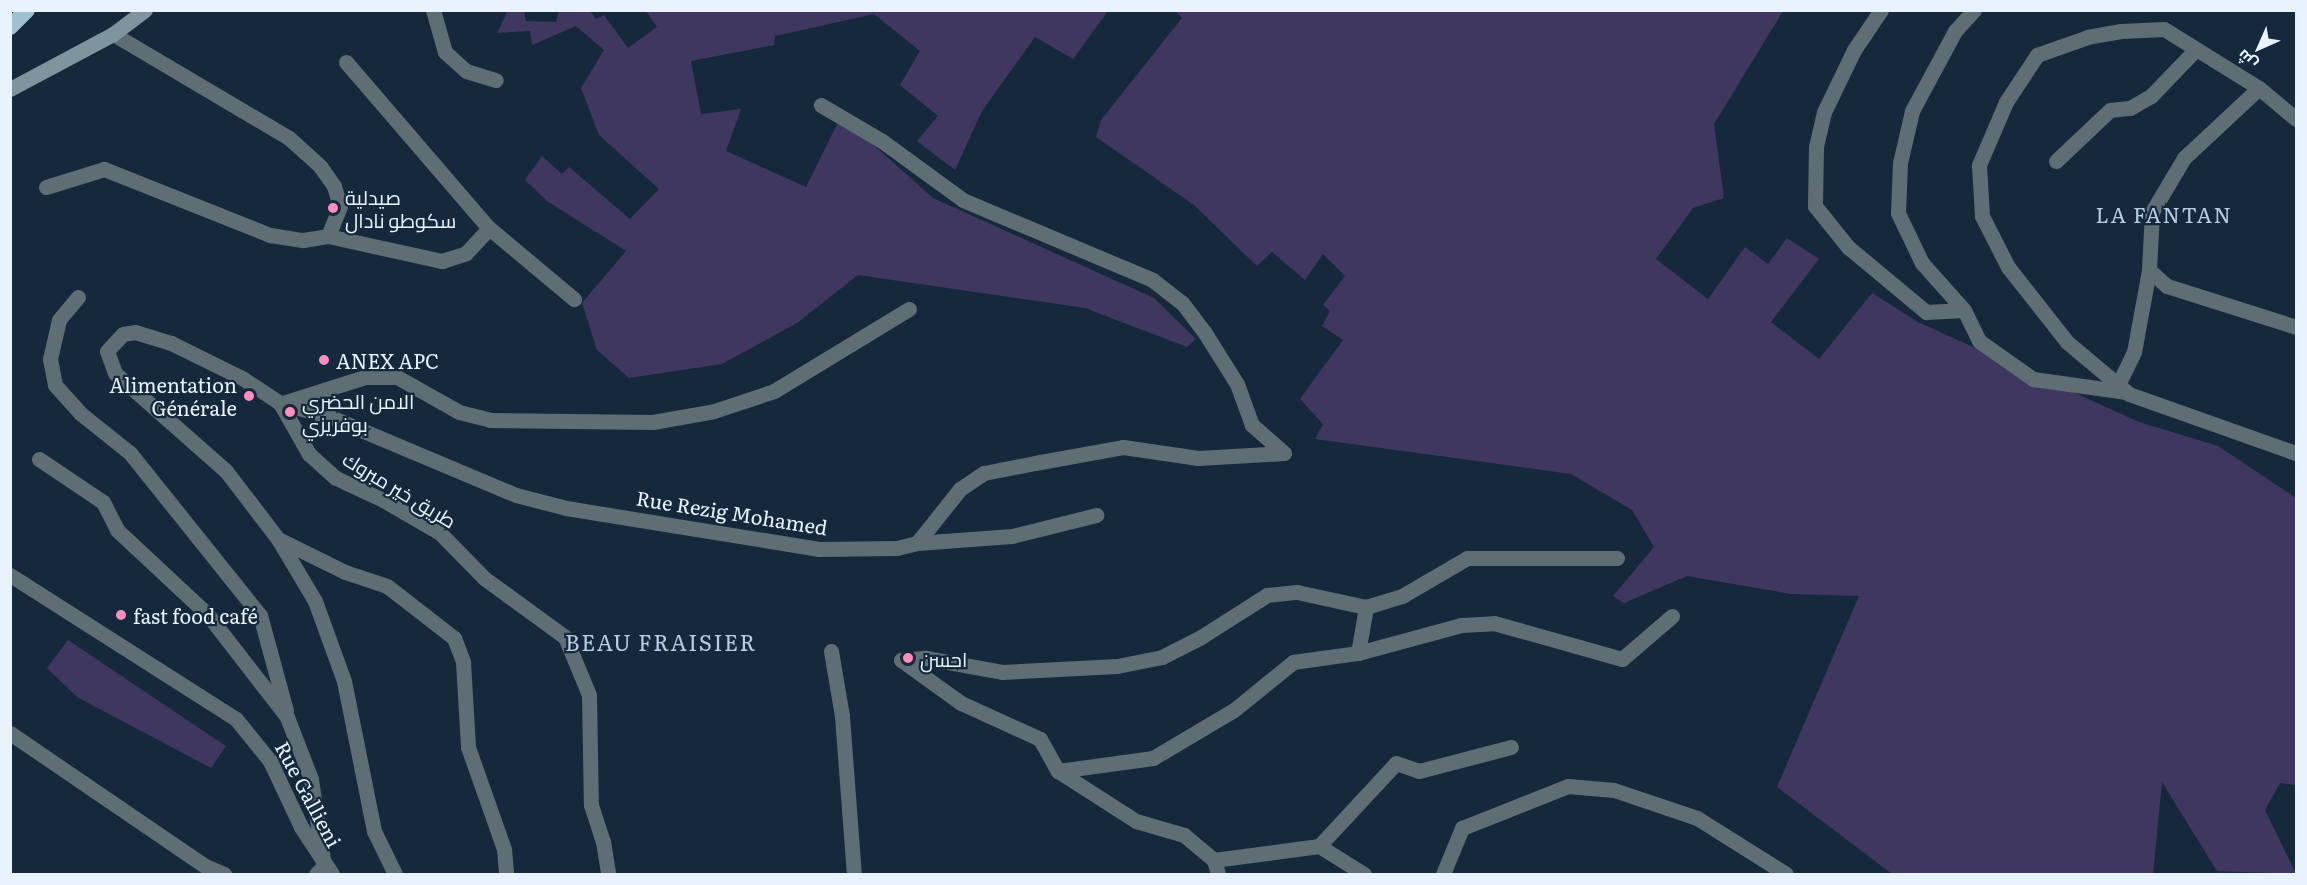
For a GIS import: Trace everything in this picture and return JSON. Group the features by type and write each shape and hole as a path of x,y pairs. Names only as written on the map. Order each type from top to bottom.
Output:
{"highway":[{"path":"10,27 27,10"}],"main road":[{"path":"10,89 113,33 145,10"}],"street":[{"path":"433,10 445,52 466,70 496,80"},
{"path":"1881,10 1854,50 1824,112 1816,147 1815,206 1848,247 1926,312 1964,310"},
{"path":"1974,10 1955,31 1912,111 1900,163 1898,213 1922,263 1964,310 1979,341 2033,379 2121,389 2296,453"},
{"path":"2121,389 2067,342 2007,267 1982,216 1979,165 2006,102 2037,55 2088,37 2132,30 2164,29 2259,88 2296,119"},
{"path":"113,33 289,138 320,166 334,186 340,206 328,236"},
{"path":"2056,161 2110,110 2130,108 2151,96 2196,49"},
{"path":"346,62 489,228 574,299"},
{"path":"2121,389 2134,352 2149,270 2152,212 2184,158 2259,88"},
{"path":"821,105 882,141 963,200 1153,280 1182,303 1205,333 1237,384 1252,425 1284,450 1270,456 1198,458 1123,447 984,473 960,489 917,543"},
{"path":"46,187 104,169 270,235 303,240 328,236 442,261 466,253 489,228"},
{"path":"2149,270 2167,286 2296,327"},
{"path":"78,297 58,320 50,359 55,385 80,413 130,453 260,615 287,717 311,779 324,872"},
{"path":"280,403 365,377 397,377 459,412 490,420 653,422 714,411 774,391 909,309"},
{"name":"طريق خير مبروك","path":"395,874 374,831 344,681 315,601 278,539 226,471 115,374 107,351 123,334 135,332 181,348 242,378 280,403 309,454 336,478 383,500 440,533 484,578 566,637 590,695 591,805 603,841 608,874"},
{"name":"Rue Rezig Mohamed","path":"280,403 337,419 516,495 566,508 818,549 897,548 917,543 1012,536 1096,515"},
{"path":"39,459 103,502 117,530 208,615 287,717"},
{"path":"278,539 345,572 387,586 454,638 463,662 468,747 504,849 506,874"},
{"path":"1511,747 1419,771 1396,763 1319,846 1216,867 1184,835 1136,821 1058,771 1040,740 961,703 901,660 926,658 1002,672 1117,666 1162,657 1201,638 1267,595 1297,592 1366,607 1402,596 1467,558 1617,558"},
{"name":"Rue Gallieni","path":"10,574 236,719 270,761 324,872"},
{"path":"1358,653 1366,607"},
{"path":"1058,771 1153,758 1234,710 1293,662 1358,653 1461,625 1494,623 1622,659 1672,616"},
{"path":"831,651 842,716 854,874"},
{"path":"10,733 205,866 224,874"},
{"path":"1443,874 1462,828 1568,786 1614,790 1697,818 1785,874"},
{"path":"1319,846 1364,874"}],"shaded area":[{"path":"508,10 524,11 526,21 556,22 559,11 590,11 596,19 604,15 628,48 657,27 646,11 1108,11 1073,59 1035,37 982,111 955,170 917,141 938,116 900,85 920,51 874,14 775,36 774,45 691,61 701,114 741,109 726,151 806,187 838,122 868,140 933,198 1154,298 1196,339 1187,347 1085,308 858,275 797,323 722,364 629,378 597,350 582,303 626,251 547,201 525,180 542,156 562,174 569,167 630,219 659,189 599,135 581,88 604,50 576,26 532,45 530,31 497,33"},
{"path":"1175,11 1783,11 1714,124 1724,198 1693,208 1656,259 1708,299 1745,247 1768,264 1787,238 1819,259 1771,322 1819,359 1872,293 1918,322 2139,422 2218,446 2296,498 2296,785 2280,783 2265,810 2296,874 2217,871 2162,782 2153,874 1892,874 1777,787 1859,596 1791,594 1687,576 1624,603 1613,596 1654,547 1632,510 1571,474 1315,439 1323,424 1300,399 1343,340 1322,326 1330,311 1323,305 1345,276 1323,254 1305,280 1272,252 1257,266 1194,205 1096,137 1101,120 1182,18"},
{"path":"68,640 226,746 211,768 77,697 47,668"}],"place":[{"name":"صيدلية سكوطو نادال","path":"333,208"},
{"name":"ANEX APC","path":"324,360"},
{"name":"Alimentation Générale","path":"249,396"},
{"name":"الامن الحضري بوفريزي","path":"290,412"},
{"name":"fast food café","path":"121,615"},
{"name":"احسن","path":"908,658"}],"district":[{"name":"LA FANTAN","path":"2164,214"},
{"name":"BEAU FRAISIER","path":"661,642"}]}
